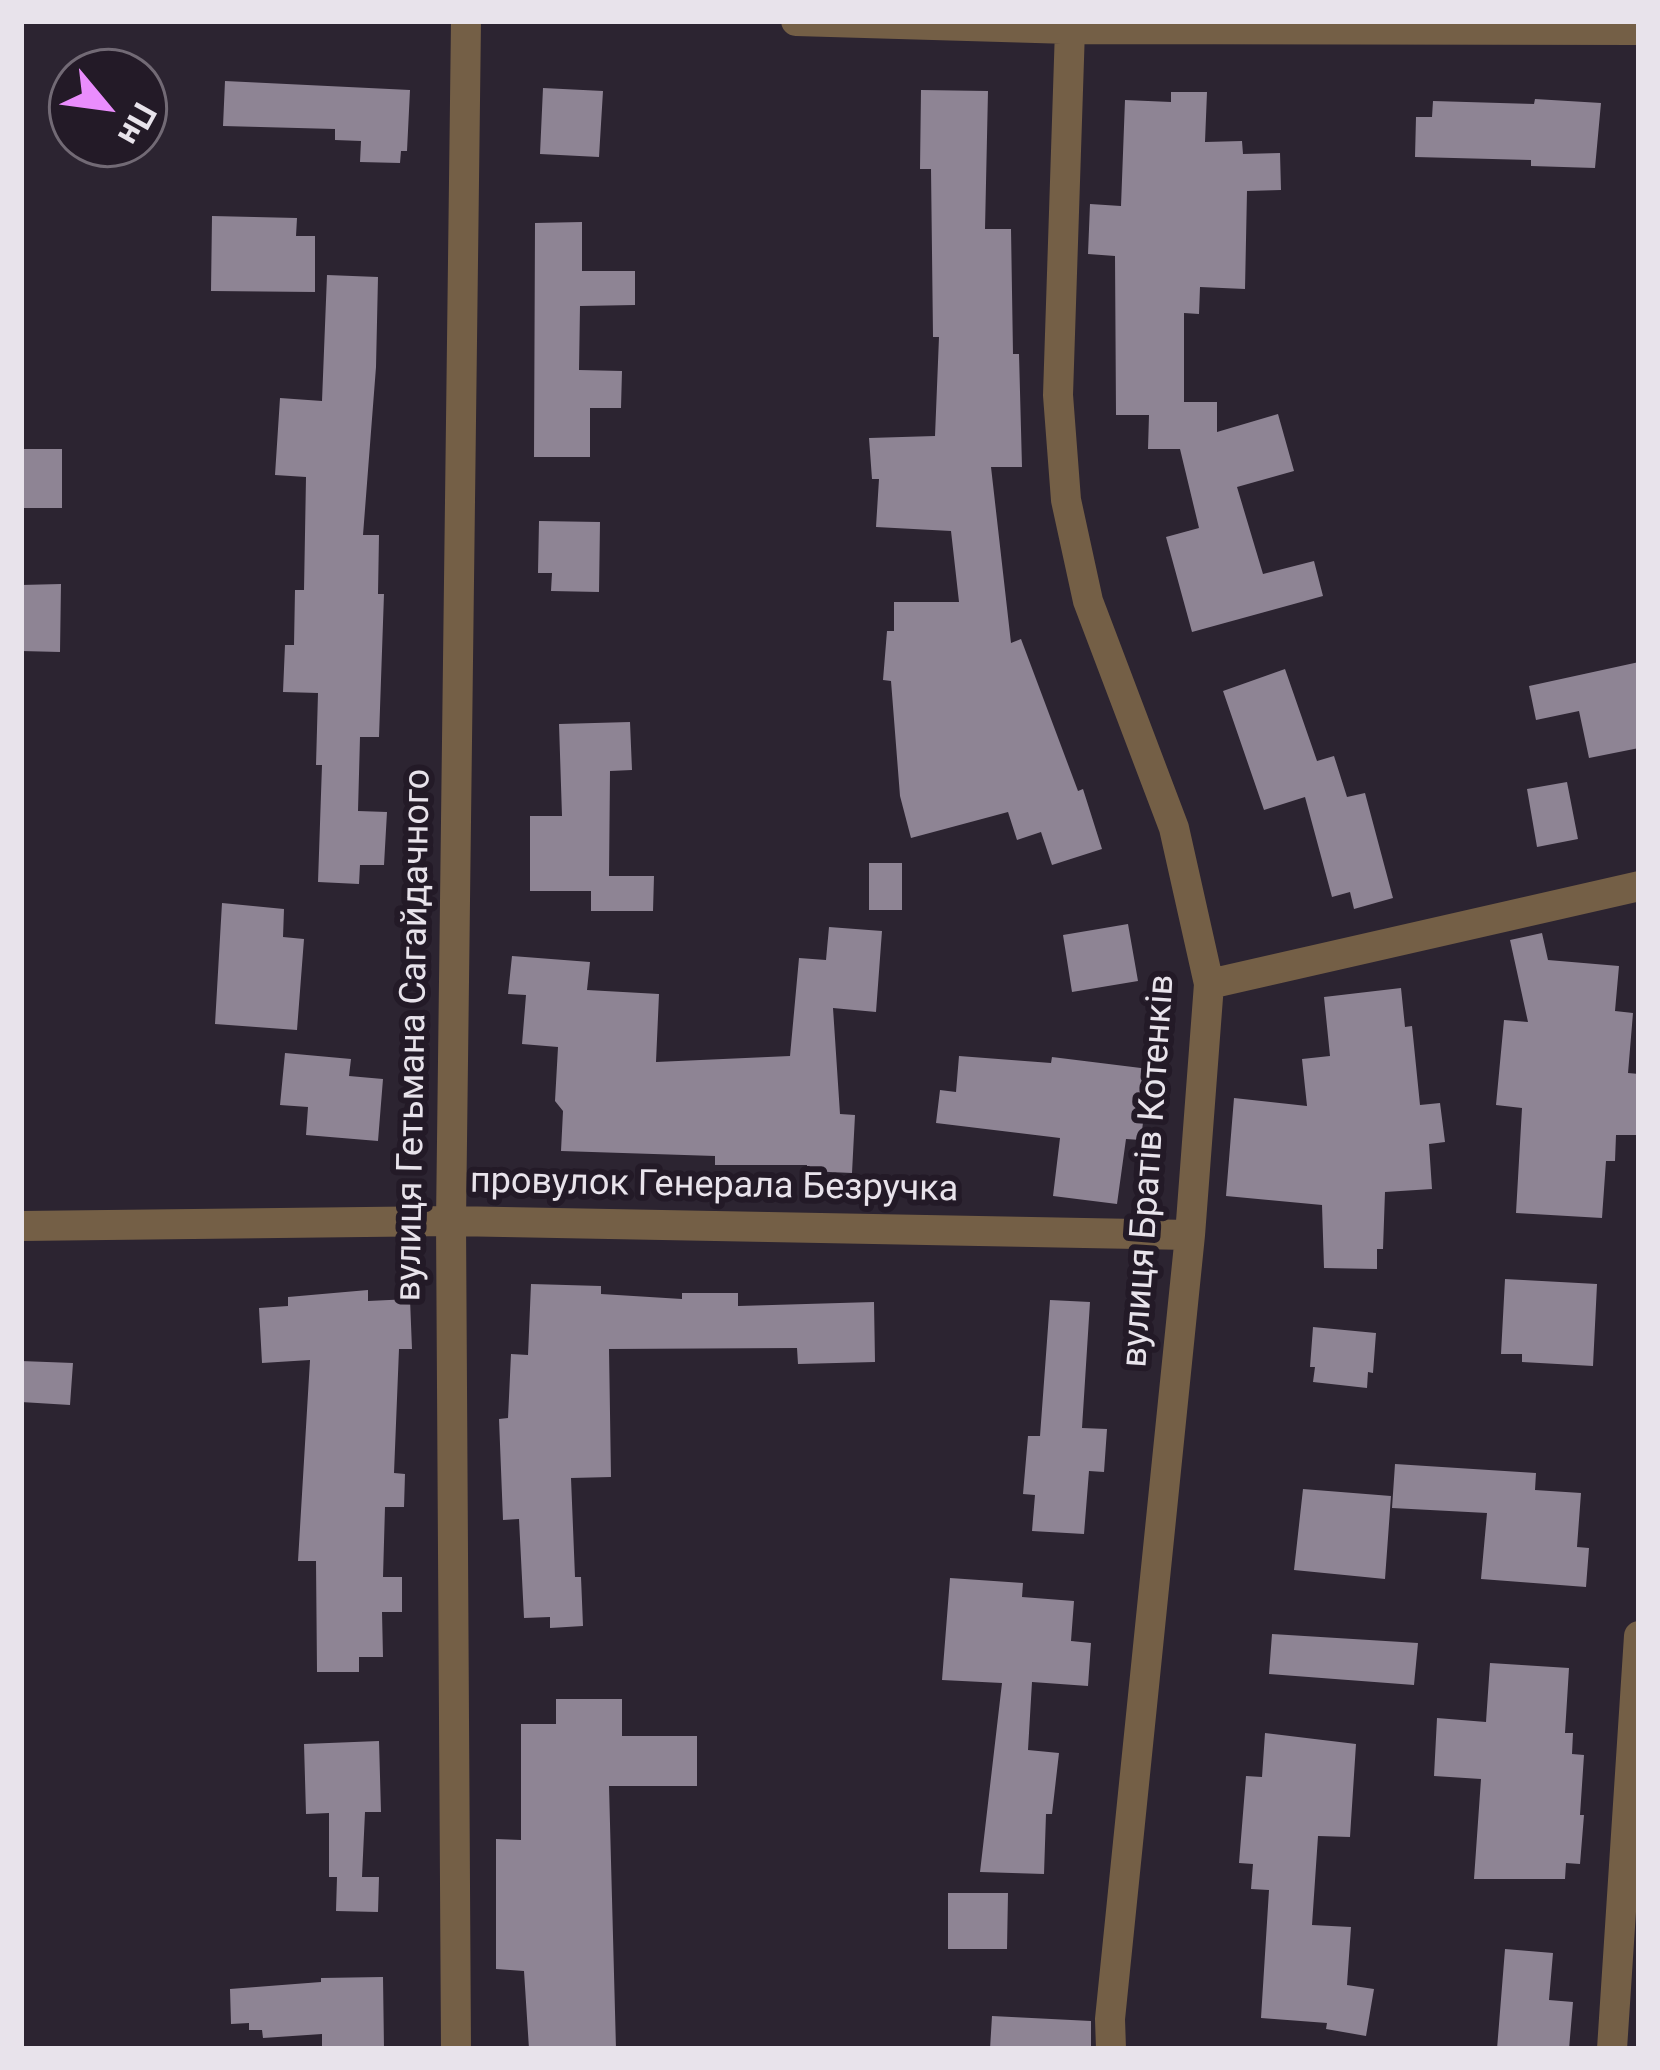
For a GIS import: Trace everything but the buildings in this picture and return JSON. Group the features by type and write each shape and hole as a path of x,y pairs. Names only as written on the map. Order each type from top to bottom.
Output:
{"street":[{"name":"вулиця Гетьмана Сагайдачного","path":"455,2049 451,1221 466,21"},
{"path":"796,21 1070,29 1639,29"},
{"name":"вулиця Братів Котенків","path":"1070,29 1058,395 1066,500 1088,602 1174,828 1209,984 1190,1235 1110,2019 1111,2049"},
{"path":"1209,984 1639,886"},
{"name":"провулок Генерала Безручка","path":"21,1226 451,1221 1190,1235"},
{"path":"1612,2049 1639,1636"}]}
